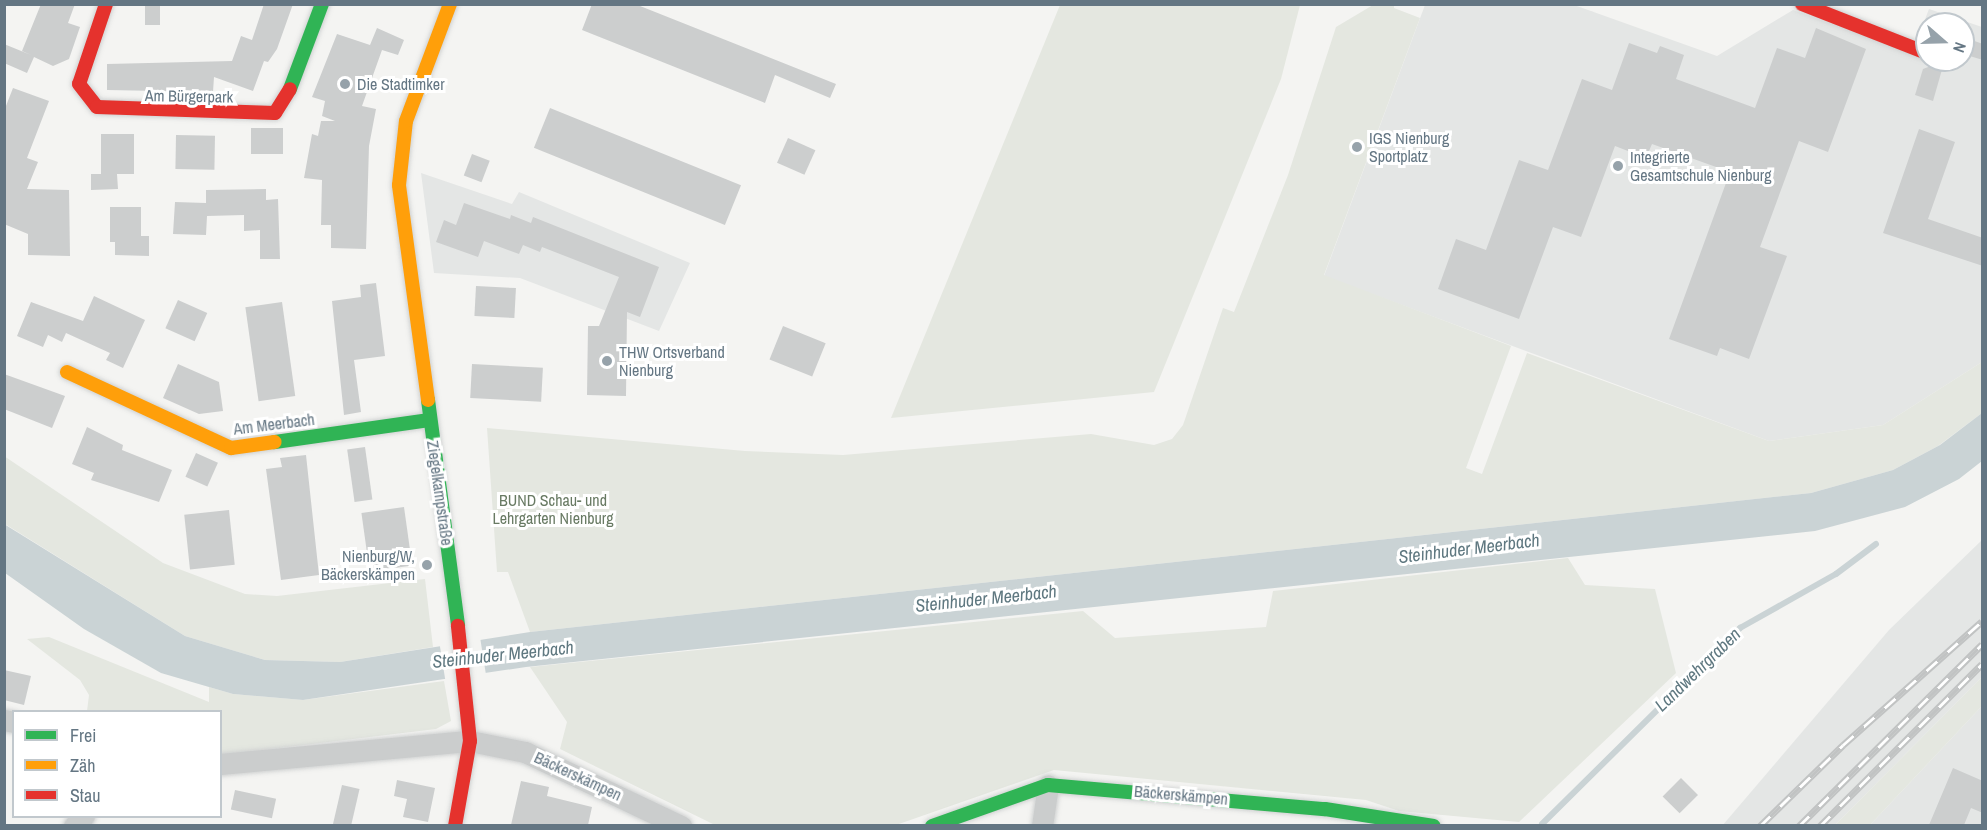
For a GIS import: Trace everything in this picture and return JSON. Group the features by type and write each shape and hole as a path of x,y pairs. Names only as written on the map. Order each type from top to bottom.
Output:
{"street":[{"name":"Am Bürgerpark","path":"106,4 79,84 97,107 275,113 286,98 322,4"},
{"name":"Ziegelkampstraße","path":"450,4 406,121 399,185 466,690 470,741 455,825"},
{"path":"1802,4 1915,48"},
{"name":"Am Meerbach","path":"67,372 231,448 429,420"},
{"path":"222,764 470,741"},
{"name":"Bäckerskämpen","path":"470,741 525,752 681,825"},
{"path":"1042,825 1048,785"},
{"name":"Bäckerskämpen","path":"932,825 1048,785 1353,819 1434,825"}],"shaded area":[{"name":"Integrierte Gesamtschule Nienburg","path":"1425,5 1574,5 1717,56 1793,10 1912,53 1915,45 1915,72 1975,72 1975,25 1982,27 1982,362 1883,425 1769,441 1324,276"},
{"path":"421,173 512,204 519,192 690,263 659,331 520,278 434,273"},
{"path":"1982,540 1982,677 1835,825 1722,826 1889,630"},
{"path":"1982,706 1982,825 1870,825"}],"green space":[{"path":"1060,5 1300,5 1281,79 1154,392 891,418"},
{"name":"BUND Schau- und Lehrgarten Nienburg","path":"1373,5 1394,5 1394,8 1420,18 1324,275 1511,346 1466,468 1482,474 1527,353 1769,441 1883,425 1982,362 1982,413 1938,446 1893,470 1811,493 530,632 508,572 497,572 487,428 745,451 843,455 1091,434 1154,445 1172,439 1183,425 1223,308 1234,312 1288,175 1336,27"},
{"path":"4,456 163,563 245,594 277,596 425,579 433,647 340,662 265,660 185,636 5,524"},
{"path":"1568,558 1585,585 1655,589 1676,673 1519,822 1399,811 1366,800 1054,770 896,825 717,826 560,749 567,722 530,667 1083,611 1115,638 1266,627 1273,591"},
{"path":"49,637 209,702 209,687 233,694 303,700 444,681 451,721 436,729 222,755 222,710 87,710 89,695 80,680 27,639"},
{"path":"1982,677 1982,706 1870,825 1835,825"}],"water":[{"name":"Steinhuder Meerbach","path":"1982,413 1982,461 1959,479 1905,507 1815,531 526,667 303,700 233,694 161,673 84,629 5,573 4,524 185,636 265,660 340,662 530,632 1811,493 1893,470 1940,445"}],"pier":[{"path":"480,637 486,677 446,683 440,643"}],"building":[{"path":"41,4 75,4 68,23 80,27 69,59 53,66 34,57 27,73 4,63 4,44 31,55 22,51"},
{"path":"145,4 160,4 160,25 145,25"},
{"path":"264,4 293,4 277,49 268,62 264,61 253,91 214,77 213,92 107,90 107,64 232,61 241,36 252,40"},
{"path":"592,4 635,4 836,84 830,98 775,75 765,103 582,30"},
{"path":"377,28 404,40 398,55 382,50 362,106 376,109 369,146 366,249 331,248 331,225 321,225 322,180 304,178 312,134 318,136 321,121 335,121 322,116 325,101 312,97 337,34 370,45"},
{"path":"1816,28 1866,49 1828,152 1799,141 1760,247 1787,256 1749,359 1720,348 1717,356 1669,339 1730,172 1652,144 1646,158 1615,146 1581,237 1553,227 1519,319 1438,289 1456,239 1486,250 1519,160 1548,170 1582,79 1612,90 1629,43 1657,53 1660,46 1684,55 1676,79 1755,108 1777,48 1805,58"},
{"path":"1975,41 1983,44 1983,60 1975,58"},
{"path":"1922,72 1941,72 1933,101 1915,95"},
{"path":"13,88 49,101 27,158 38,162 27,189 69,190 70,256 28,255 28,234 4,224 4,111"},
{"path":"550,108 741,185 725,225 534,148"},
{"path":"251,128 283,128 283,154 251,154"},
{"path":"1919,129 1955,142 1928,219 1983,238 1983,266 1883,233"},
{"path":"101,134 134,134 134,174 117,174 118,189 91,190 91,174 101,174"},
{"path":"176,135 215,136 214,170 175,169"},
{"path":"788,138 815,150 804,175 777,163"},
{"path":"472,154 490,161 481,182 464,175"},
{"path":"266,189 266,200 278,199 280,259 260,259 260,230 244,231 244,215 207,216 206,235 173,234 175,202 206,203 206,190"},
{"path":"464,203 510,219 511,215 531,223 533,217 659,267 640,317 627,312 626,396 587,395 588,326 599,326 619,277 542,247 540,252 523,245 519,254 484,241 478,257 436,242 444,220 456,225"},
{"path":"110,207 141,207 141,236 149,236 149,256 115,255 115,242 110,242"},
{"path":"376,283 385,356 354,360 361,412 344,415 332,301 361,297 360,285"},
{"path":"476,286 516,288 514,318 474,316"},
{"path":"94,296 145,320 123,368 106,360 110,353 66,333 62,342 48,335 43,347 17,336 31,302 83,321"},
{"path":"178,300 207,313 195,341 165,328"},
{"path":"282,302 295,396 259,401 245,307"},
{"path":"783,326 826,343 812,377 770,359"},
{"path":"178,364 219,382 223,411 199,414 163,398"},
{"path":"472,364 543,368 541,402 470,398"},
{"path":"4,374 65,396 52,428 4,409"},
{"path":"87,427 123,445 122,450 172,470 159,502 91,480 94,473 72,464"},
{"path":"365,447 372,499 355,502 347,450"},
{"path":"196,453 218,463 207,487 185,477"},
{"path":"306,455 319,575 281,580 266,469 282,467 280,458"},
{"path":"404,507 412,565 370,571 361,513"},
{"path":"229,510 235,565 190,569 184,515"},
{"path":"4,670 31,676 24,705 4,700"},
{"path":"1953,768 1983,781 1983,813 1971,808 1964,825 1929,825"},
{"path":"1681,778 1698,795 1680,813 1663,796"},
{"path":"397,780 435,788 428,822 403,817 407,799 394,796"},
{"path":"521,781 549,787 547,796 592,807 588,825 511,825"},
{"path":"342,785 360,789 351,826 333,825"},
{"path":"235,790 276,799 272,818 231,810"}],"waterway":[{"name":"Landwehrgraben","path":"1542,824 1740,628 1836,574 1876,544"}],"railway":[{"path":"1760,826 1843,745 1982,621"},
{"path":"1799,826 1982,644"},
{"path":"1820,826 1982,664"}],"traffic: fast":[{"path":"290,89 322,4"},
{"path":"428,400 458,626"},
{"path":"275,442 429,420"},
{"path":"932,826 1048,785 1325,809 1434,826"}],"traffic: slow":[{"path":"428,400 399,185 406,121 450,4"},
{"path":"67,372 231,448 275,442"}],"traffic: jam":[{"path":"106,4 79,84 97,107 275,113 290,89"},
{"path":"1802,4 1915,48"},
{"path":"455,826 470,741 458,626"}],"place":[{"name":"Die Stadtimker","path":"345,84"},
{"name":"IGS Nienburg Sportplatz","path":"1357,147"},
{"name":"Integrierte Gesamtschule Nienburg","path":"1618,166"},
{"name":"THW Ortsverband Nienburg","path":"607,361"},
{"name":"Nienburg/W, Bäckerskämpen","path":"427,565"}]}
